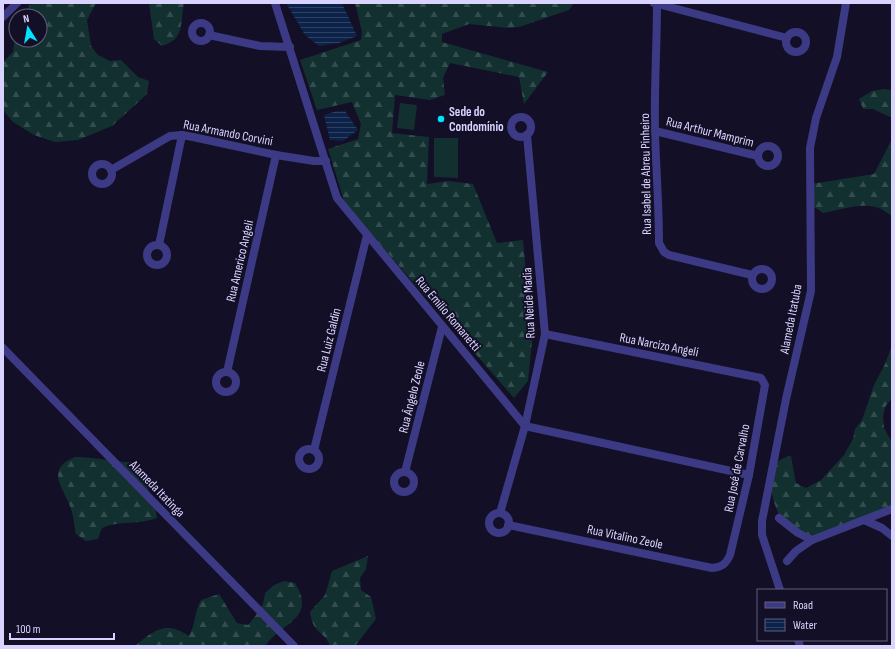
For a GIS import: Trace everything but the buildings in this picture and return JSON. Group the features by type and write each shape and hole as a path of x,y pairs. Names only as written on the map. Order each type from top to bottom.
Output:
{"street":[{"path":"3,17 17,3"},
{"name":"Rua Emilio Romanetti","path":"275,3 337,198 525,426"},
{"path":"656,3 787,38"},
{"name":"Rua Isabel de Abreu Pinheiro","path":"656,3 658,42 655,131 659,209 659,243 664,252 669,255 752,275"},
{"name":"Alameda Itatuba","path":"780,589 762,535 762,514 786,399 811,291 810,148 816,118 837,58 846,3"},
{"path":"209,35 260,46 290,47"},
{"name":"Rua Arthur Mamprim","path":"655,131 758,156"},
{"name":"Rua Armando Corvini","path":"111,170 163,139 175,135 182,135 276,155 314,161 326,161"},
{"path":"158,245 182,135"},
{"name":"Rua Neide Madia","path":"500,513 525,426 545,334 527,135"},
{"name":"Rua Americo Angeli","path":"227,372 276,155"},
{"name":"Rua Luiz Galdin","path":"314,450 367,235"},
{"name":"Rua Ângelo Zeole","path":"405,472 442,327"},
{"name":"Rua Narcizo Angeli","path":"545,334 756,376 761,378 765,385"},
{"name":"Alameda Itatinga","path":"3,348 294,646"},
{"name":"Rua José de Carvalho","path":"730,555 749,475 765,385"},
{"path":"525,426 749,475"},
{"path":"787,561 796,551 812,540 892,509"},
{"path":"500,513 506,516 508,525"},
{"name":"Rua Vitalino Zeole","path":"500,513 493,514 489,519 490,529 499,533 505,530 508,525 712,568 719,568 724,565 730,555"},
{"path":"779,518 798,533 812,540"},
{"path":"864,520 882,528 892,536"}],"green space":[{"path":"30,3 96,3 87,20 91,46 98,55 110,61 121,60 138,77 149,81 147,94 112,126 78,140 55,142 34,135 13,122 3,110 3,62 13,52 13,48 48,48 48,8 29,8"},
{"path":"149,3 184,3 178,35 175,39 162,46 154,39"},
{"path":"355,3 574,3 569,10 519,27 508,28 469,24 442,34 442,42 548,72 524,104 519,77 450,63 443,78 445,95 430,100 395,95 392,133 429,137 427,184 448,181 473,184 497,243 523,240 532,341 528,381 514,398 345,204 328,149 358,139 361,124 352,102 317,110 300,60 361,40 362,32"},
{"path":"884,89 892,90 892,118 873,109 863,109 859,99 872,91"},
{"path":"400,103 417,105 414,130 397,128"},
{"path":"434,138 458,138 458,178 434,177"},
{"path":"892,139 892,216 881,209 868,206 852,207 823,213 813,206 811,184 874,174"},
{"path":"892,345 892,398 885,407 883,417 884,428 892,442 892,510 843,532 808,536 782,522 770,483 774,466 781,460 791,456 796,483 806,488 821,480 844,455 853,439 855,429 862,420 874,385 885,364"},
{"path":"75,457 121,462 137,462 155,506 157,518 116,524 102,528 98,539 86,541 76,534 72,512 61,487 58,474 60,468 65,462"},
{"path":"368,556 366,569 360,578 361,590 371,597 376,619 355,646 330,646 328,641 316,629 310,612 325,595 332,571"},
{"path":"284,581 295,583 301,595 302,605 300,612 295,619 272,638 265,646 135,646 148,635 160,629 174,629 189,636 201,600 219,594 237,623 248,625 263,604 265,593 274,585"}],"water":[{"path":"286,3 342,3 357,36 339,43 319,46 305,35"},
{"path":"337,111 345,111 358,130 343,141 330,140 324,115"}],"place":[{"name":"Sede do Condomínio","path":"441,119"}]}
